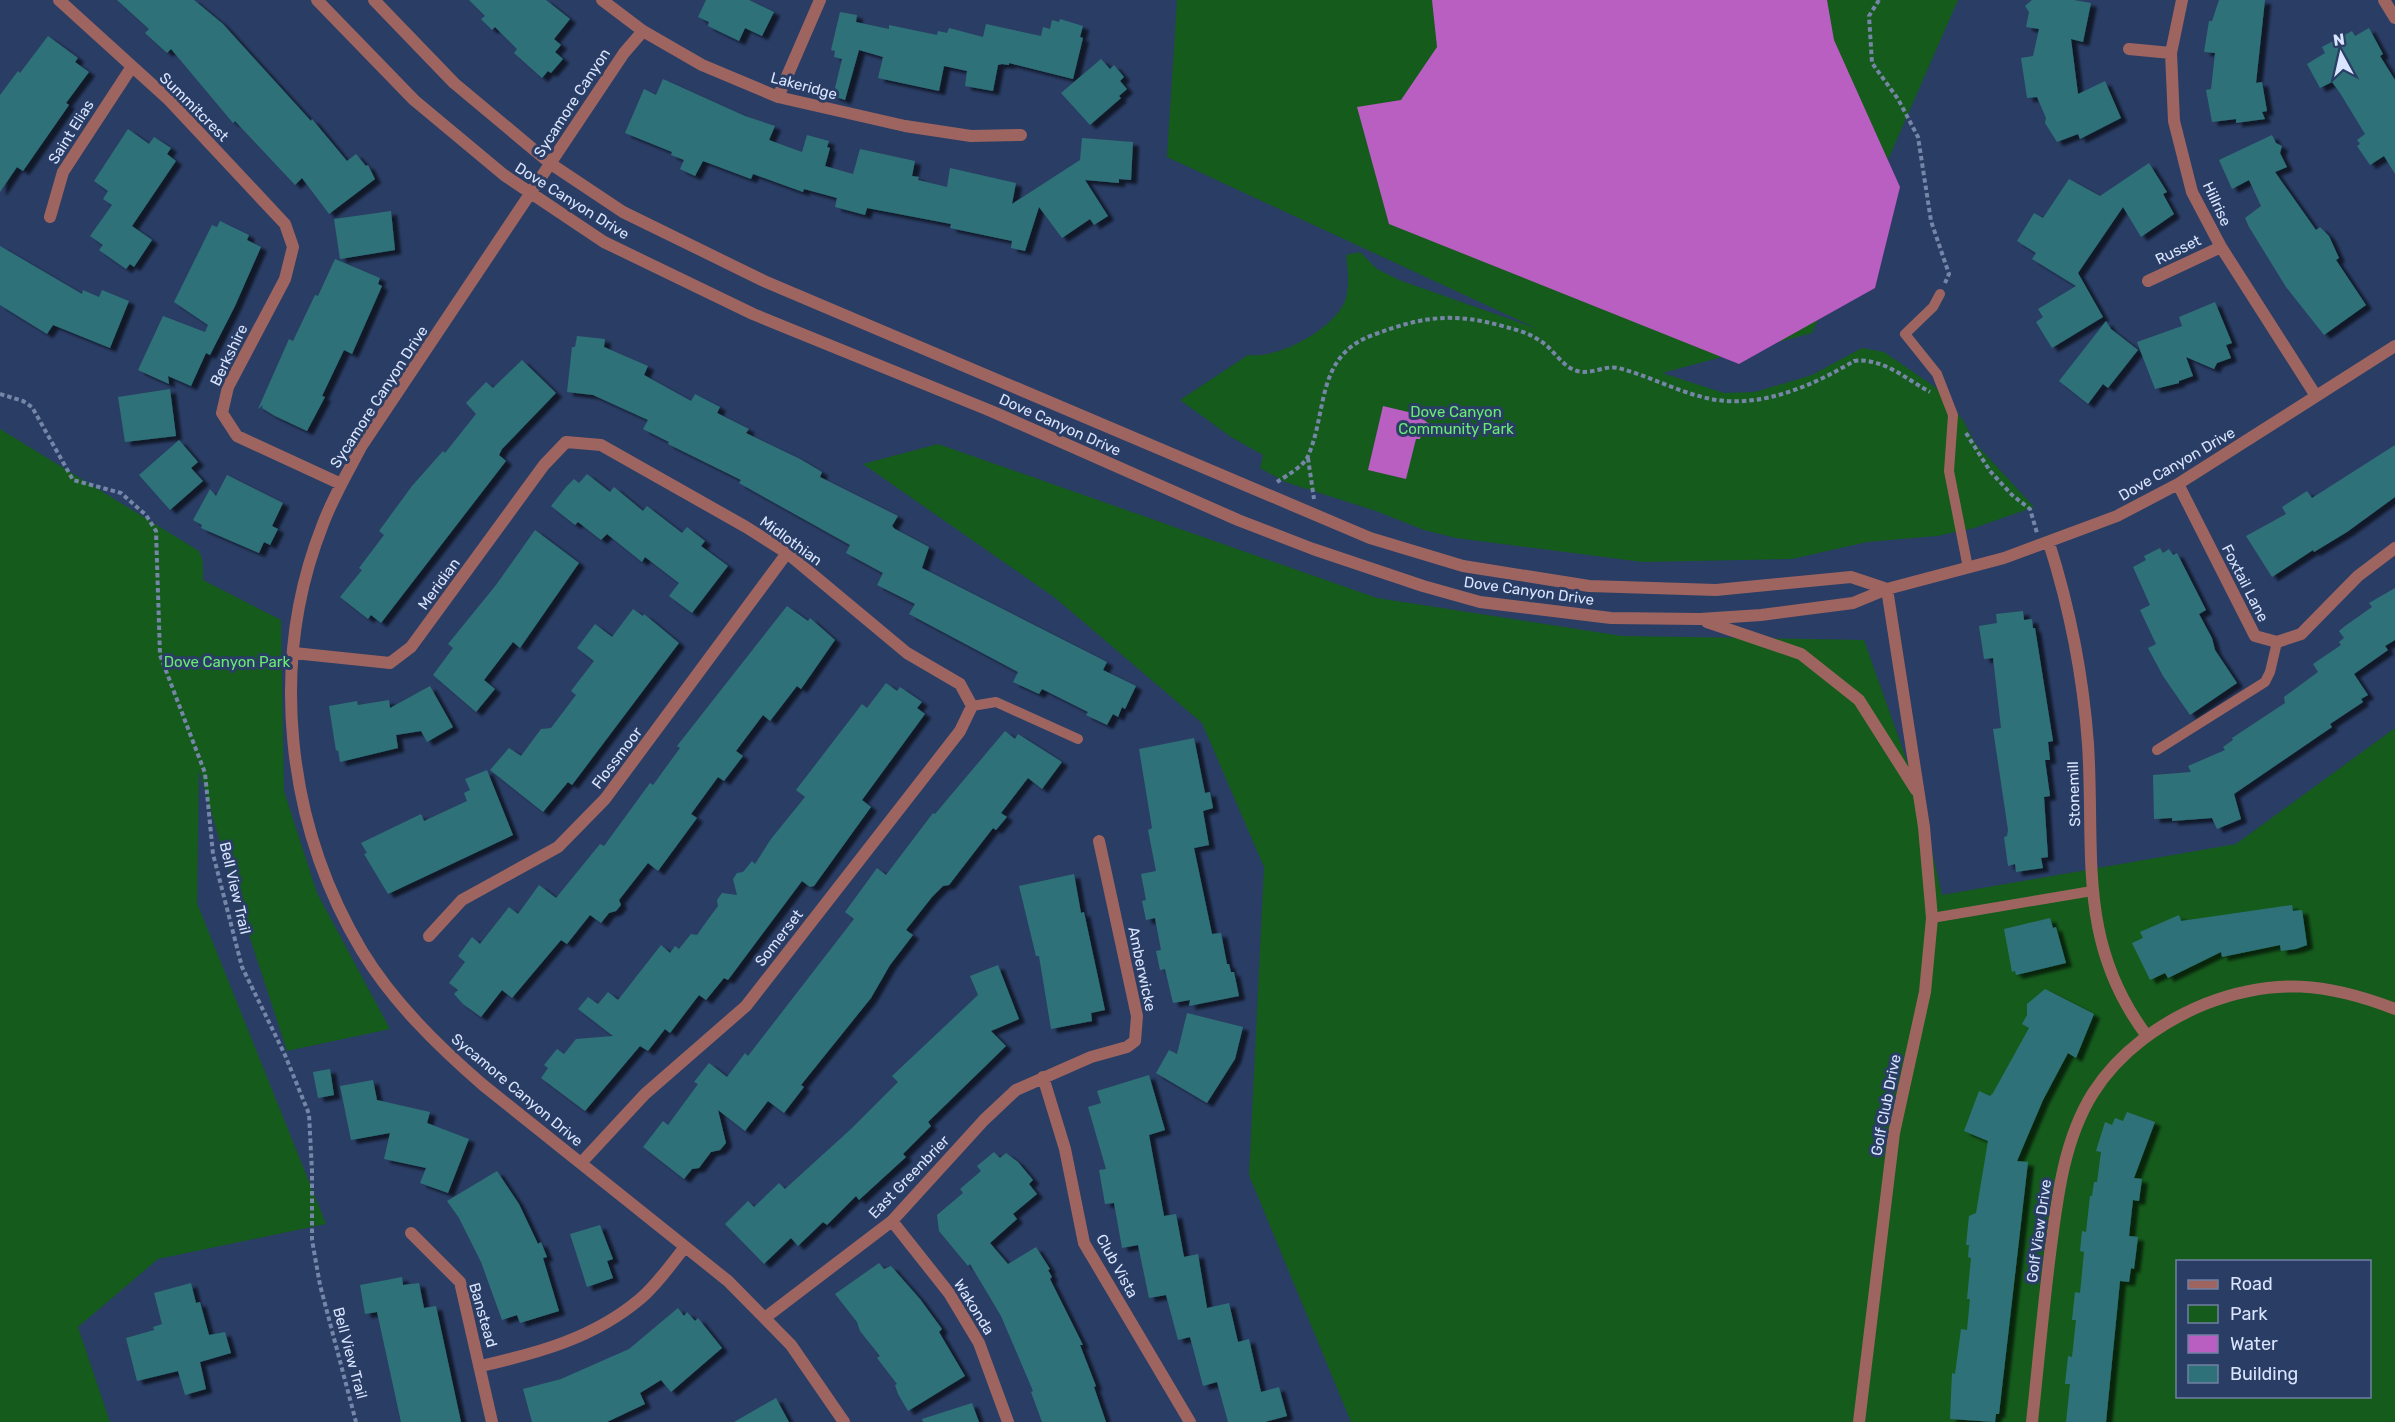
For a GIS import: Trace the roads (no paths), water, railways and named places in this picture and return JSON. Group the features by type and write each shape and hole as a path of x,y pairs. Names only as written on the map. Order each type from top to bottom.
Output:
{"street":[{"name":"Summitcrest","path":"59,0 131,68 168,99 285,224 292,247"},
{"name":"Dove Canyon Drive","path":"316,0 414,100 530,195 604,242 753,314 991,411 1238,520 1313,549 1423,586 1480,602 1611,618 1700,619 1761,615 1853,603 1887,589 2045,545 2117,516 2178,484 2395,346"},
{"name":"Dove Canyon Drive","path":"374,0 454,83 551,164 623,213 764,280 1370,538 1463,566 1588,586 1716,590 1851,577 1887,589"},
{"name":"Lakeridge","path":"602,0 643,31 702,65 778,97 905,126 971,136 1021,135"},
{"path":"778,97 820,0"},
{"name":"Hillrise","path":"2182,0 2171,53 2174,121 2192,192 2220,247 2316,396"},
{"path":"2384,0 2395,18"},
{"name":"Sycamore Canyon","path":"530,195 624,53 643,31"},
{"path":"2129,49 2171,53"},
{"name":"Saint Elias","path":"50,217 63,171 131,68"},
{"name":"Sycamore Canyon Drive","path":"530,195 361,447 323,523 301,598 294,653 291,715 298,782 313,840 342,915 385,984 440,1046 483,1084 728,1281 766,1317 791,1345 844,1422"},
{"name":"Berkshire","path":"292,247 285,279 228,387 222,413 237,436 341,484"},
{"name":"Russet","path":"2148,281 2220,247"},
{"name":"Midlothian","path":"566,442 601,445 746,527 787,554 907,653 960,684 972,706"},
{"name":"Meridian","path":"294,653 390,663 404,653 411,647 544,465 566,442"},
{"name":"Foxtail Lane","path":"2178,484 2255,636 2277,642"},
{"name":"Stonemill","path":"2045,545 2073,627 2082,686 2088,745 2092,891 2095,918 2110,971 2133,1017 2147,1036"},
{"path":"2277,642 2301,634 2358,576 2395,548"},
{"name":"Flossmoor","path":"429,936 462,900 558,847 605,799 787,554"},
{"name":"Golf Club Drive","path":"1859,1422 1892,1144 1925,992 1932,918 1919,795 1887,589"},
{"name":"Golf Club Drive","path":"1700,619 1801,654 1859,700 1919,795"},
{"name":"Somerset","path":"581,1163 645,1094 746,1006 960,730 972,706"},
{"name":"Amberwicke","path":"1042,1077 1091,1057 1127,1047 1135,1041 1137,1016 1099,841"},
{"name":"Golf View Drive","path":"2032,1422 2059,1183 2072,1138 2092,1094 2119,1059 2167,1021 2227,995 2269,987 2313,987 2354,993 2395,1009"},
{"name":"East Greenbrier","path":"766,1317 892,1221 984,1120 1016,1090 1042,1077"},
{"name":"Club Vista","path":"1042,1077 1065,1149 1084,1243 1190,1422"},
{"name":"Wakonda","path":"892,1221 949,1293 979,1342 1008,1422"},
{"name":"Banstead","path":"411,1233 460,1282 492,1422"},
{"path":"481,1366 544,1351 601,1327 641,1298 685,1247"}],"lane":[{"path":"1940,294 1934,307 1905,334 1937,374 1951,410 1949,471 1968,568"},
{"path":"2157,750 2265,682 2277,642"},
{"path":"972,706 996,702 1078,739"},
{"path":"1932,918 2092,891"}],"water":[{"path":"1432,0 1827,0 1834,40 1900,187 1875,288 1739,364 1389,224 1357,107 1401,100 1437,47"},
{"path":"1383,406 1425,416 1424,420 1432,426 1430,432 1416,439 1406,479 1368,470"}],"park label":[{"name":"Dove Canyon Community Park","path":"1456,420"},
{"name":"Dove Canyon Park","path":"227,662"}]}
